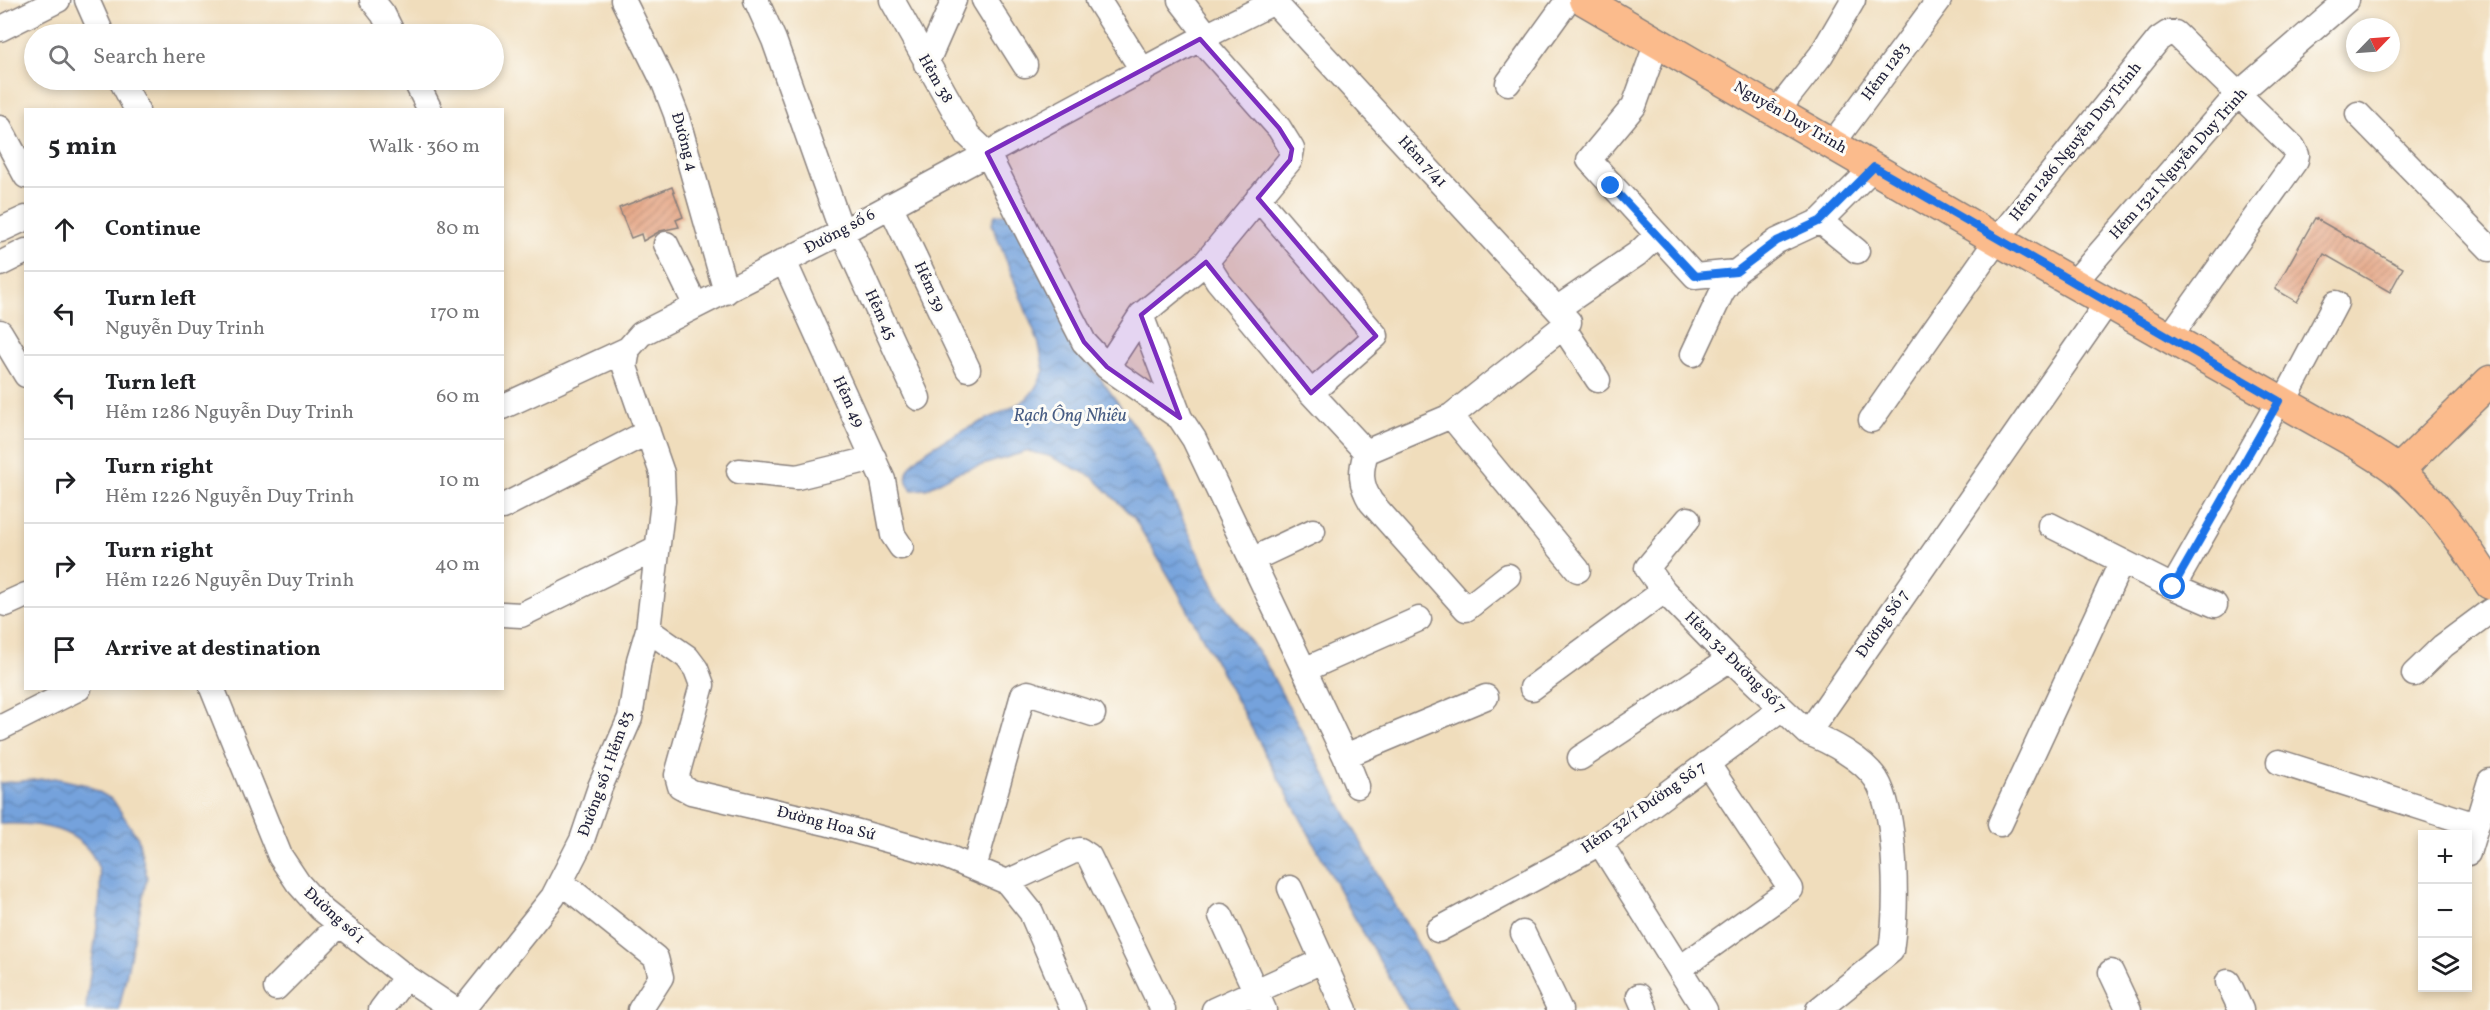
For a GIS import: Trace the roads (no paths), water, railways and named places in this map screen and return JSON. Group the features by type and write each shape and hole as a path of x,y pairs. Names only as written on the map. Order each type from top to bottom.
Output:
{"main road":[{"name":"Nguyễn Duy Trinh","path":"1594,2 1657,42 1997,240 2358,445 2398,471 2431,504 2466,547 2490,584"},
{"path":"2398,471 2490,381"}],"street":[{"path":"0,29 58,0"},
{"path":"87,0 98,24"},
{"path":"372,0 388,24"},
{"name":"Đường 4","path":"623,0 664,83 676,114 726,292"},
{"name":"Hẻm 45","path":"756,0 774,40 842,232 918,398"},
{"name":"Hẻm 38","path":"892,0 968,135 987,153 1084,342 1107,367 1180,418"},
{"path":"926,64 954,0"},
{"path":"984,0 1025,65"},
{"path":"1098,0 1143,71"},
{"path":"1107,367 1141,315 1206,262 1290,160 1292,149 1279,128 1204,37 1180,0"},
{"path":"1508,83 1568,0"},
{"path":"1777,111 1821,55 1853,0"},
{"name":"Hẻm 1283","path":"1833,143 1939,0"},
{"name":"Hẻm 1321 Nguyễn Duy Trinh","path":"2073,284 2237,95 2345,0"},
{"name":"Đường số 6","path":"504,406 628,349 641,334 842,232 1204,37 1276,1"},
{"name":"Hẻm 7/41","path":"1276,1 1563,319 1598,380"},
{"name":"Hẻm 1286 Nguyễn Duy Trinh","path":"1871,420 1997,240 2159,39 2168,33 2175,33 2237,95"},
{"path":"1657,42 1634,106 1589,160 1695,276 1736,272"},
{"path":"126,90 136,108"},
{"path":"420,90 429,108"},
{"path":"2169,338 2296,160 2297,155 2293,147 2237,95"},
{"path":"2358,114 2490,249"},
{"path":"0,128 24,172"},
{"path":"1693,354 1722,292 1736,272 1777,241 1820,221 1874,167"},
{"path":"1258,198 1376,336 1311,393"},
{"name":"Hẻm 39","path":"890,205 968,369"},
{"path":"0,230 24,219"},
{"path":"1820,221 1857,251"},
{"path":"1366,452 1451,416 1657,235"},
{"path":"666,244 696,306"},
{"path":"0,264 24,252"},
{"name":"Hẻm 49","path":"784,261 874,458 883,480 894,535 901,547"},
{"path":"1206,262 1218,281 1311,393 1366,452"},
{"name":"Đường Số 7","path":"1808,734 2107,303"},
{"path":"2173,587 2336,303"},
{"path":"1141,315 1180,418 1194,439 1345,756 1357,786"},
{"path":"4,347 24,372"},
{"path":"504,506 648,432 625,367 628,349"},
{"path":"1451,416 1578,570"},
{"name":"Đường số 1 Hẻm 83","path":"463,1010 553,897 582,840 600,787 630,718 639,660 648,630 663,501 662,473 648,432"},
{"path":"1366,452 1360,472 1367,496 1466,609 1508,576"},
{"path":"739,471 797,477 874,458"},
{"name":"Hẻm 32 Đường Số 7","path":"1688,519 1647,568 1664,591 1808,734"},
{"path":"2050,525 2121,563 2215,605"},
{"path":"1251,560 1313,531"},
{"path":"504,614 521,615 657,548"},
{"path":"2000,824 2121,563"},
{"path":"1532,687 1664,591"},
{"path":"2414,674 2443,646 2490,611"},
{"path":"1304,670 1419,619"},
{"name":"Đường Hoa Sứ","path":"648,630 687,657 696,669 702,686 677,775 680,786 691,792 826,823 913,847 1007,882 1031,912 1073,1010"},
{"path":"1580,758 1730,659"},
{"path":"0,728 76,690"},
{"name":"Đường số 1","path":"213,690 280,856 298,883 321,909 406,977 455,1010"},
{"path":"974,868 1023,694 1028,693 1093,714"},
{"path":"1345,756 1486,698"},
{"name":"Hẻm 32/1 Đường Số 7","path":"1438,930 1600,843 1781,709"},
{"path":"1808,734 1848,753 1876,778 1890,822 1895,923 1891,951 1818,1010"},
{"path":"2279,762 2476,825"},
{"path":"1679,969 1791,889 1707,763"},
{"path":"2472,839 2490,781"},
{"path":"1600,843 1705,1010"},
{"path":"1007,882 1072,852 1080,850 1089,856 1162,1010"},
{"path":"561,882 656,958 661,976 640,1010"},
{"path":"1290,888 1345,1010"},
{"path":"1221,916 1260,1000"},
{"path":"276,988 340,924"},
{"path":"1523,933 1560,1010"},
{"path":"1214,1010 1260,1000 1323,961"},
{"path":"2111,972 2129,1010"},
{"path":"381,1010 406,977"},
{"path":"2228,982 2241,1010"}],"water":[{"name":"Rạch Ông Nhiêu","path":"1012,213 1090,364 1149,446 1218,596 1265,662 1387,891 1457,1010 1408,1010 1349,908 1173,583 1134,518 1093,477 1049,456 1028,451 956,473 926,489 912,490 906,476 913,463 929,449 950,437 1027,398 1035,389 1044,371 1039,344 992,224 995,215"},
{"path":"55,778 87,785 113,800 138,838 147,877 119,1010 86,1010 100,896 98,867 91,854 82,843 57,830 29,824 0,824 0,783"}]}
